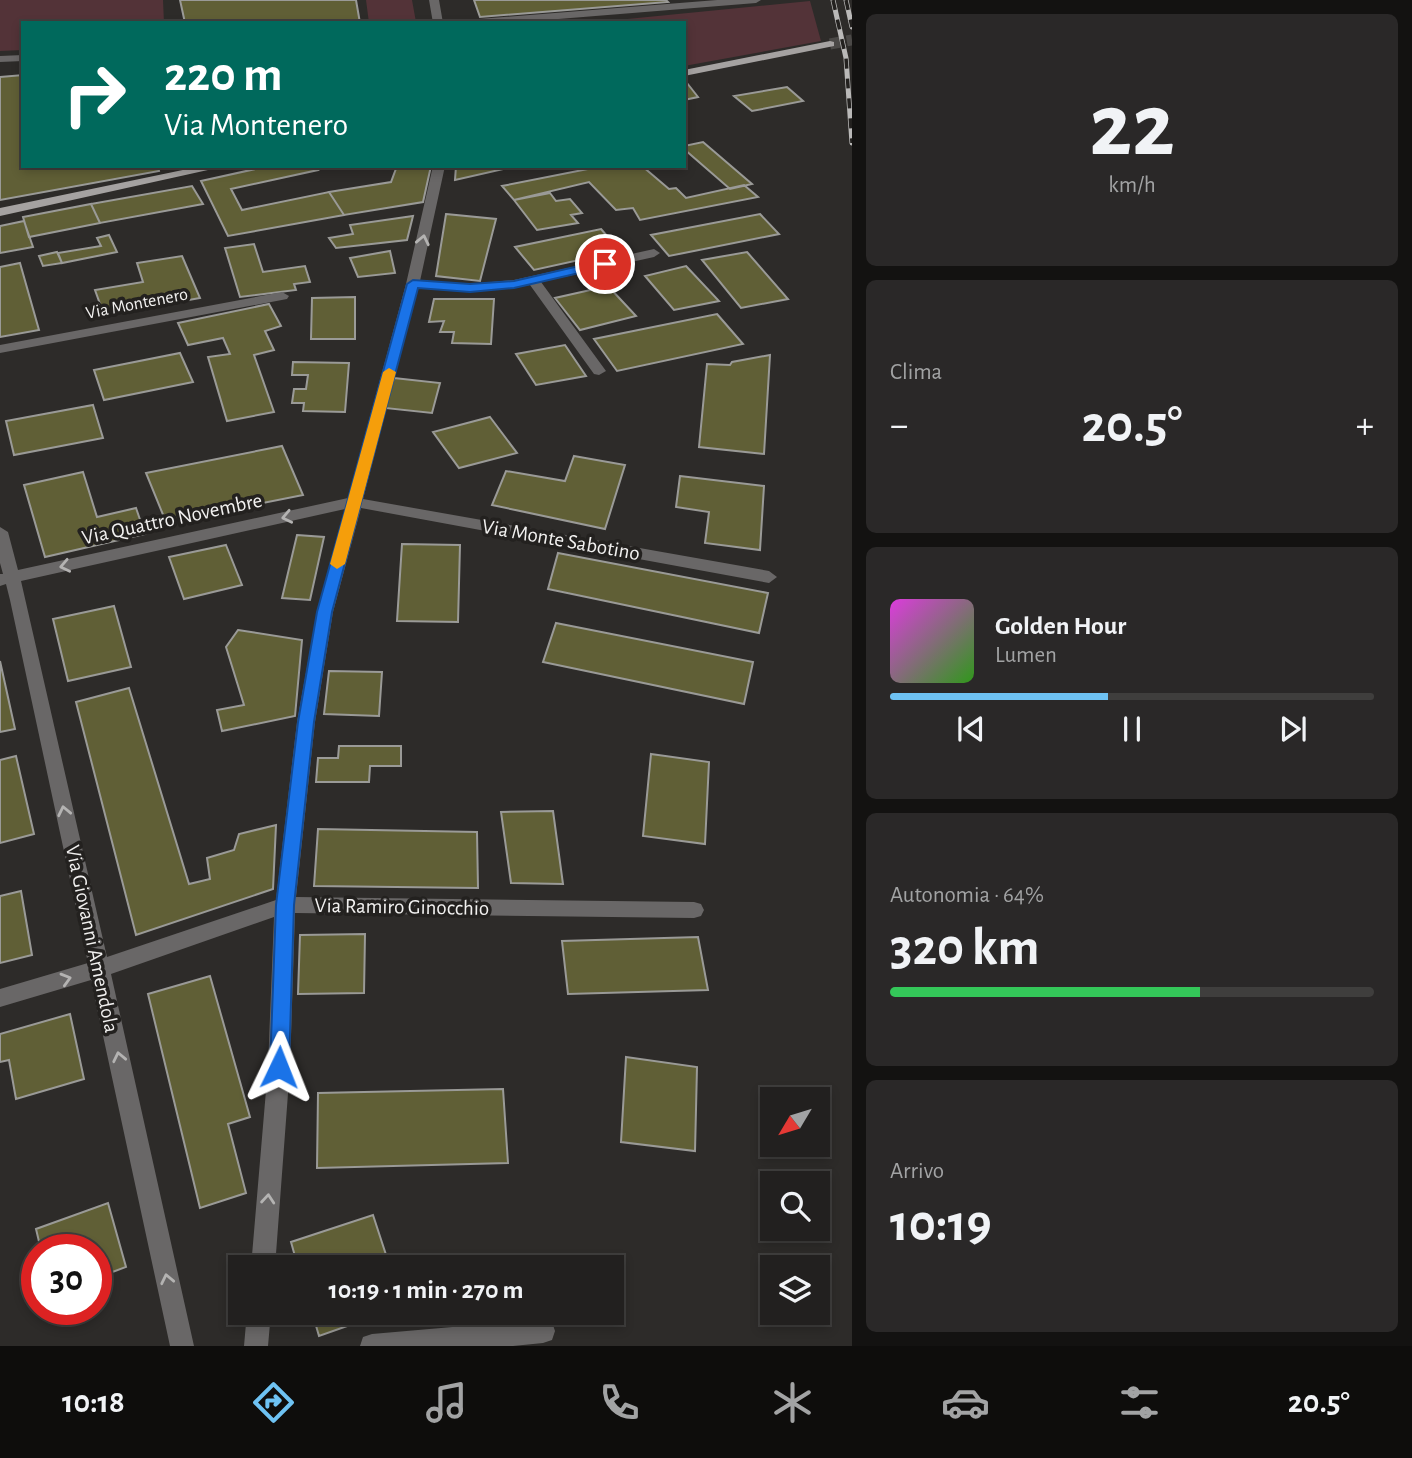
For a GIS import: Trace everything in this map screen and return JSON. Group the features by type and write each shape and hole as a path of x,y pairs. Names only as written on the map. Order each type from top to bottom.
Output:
{"main road":[{"path":"686,73 830,44"},
{"path":"0,212 210,168"}],"street":[{"path":"434,0 437,19"},
{"path":"491,21 756,0"},
{"path":"0,59 21,58"},
{"path":"0,71 21,69"},
{"path":"263,1255 279,1067 285,905 308,708 325,612 413,284 439,168"},
{"path":"413,284 470,288 533,280 654,253"},
{"path":"533,280 599,372"},
{"name":"Via Montenero","path":"0,349 282,296"},
{"name":"Via Monte Sabotino","path":"354,502 769,577"},
{"name":"Via Quattro Novembre","path":"5,579 354,502"},
{"name":"Via Giovanni Amendola","path":"0,532 5,579 99,969 182,1346"},
{"name":"Via Ramiro Ginocchio","path":"0,998 99,969 285,905 694,910"},
{"path":"256,1346 258,1325"},
{"path":"372,1346 543,1331"}],"shaded area":[{"path":"0,0 163,0 164,21 21,21 21,50 0,51"},
{"path":"366,0 412,0 416,21 369,21"},
{"path":"810,1 821,41 686,66 686,21 607,21"}],"building":[{"path":"180,0 356,0 360,21 185,21"},
{"path":"474,0 666,0 668,2 480,17"},
{"path":"21,75 21,168 158,168 159,171 0,200 0,77"},
{"path":"687,83 698,97 686,100"},
{"path":"787,87 803,101 752,111 734,96"},
{"path":"703,142 752,184 730,189 686,151 686,146"},
{"path":"260,168 316,168 318,170 231,189 242,210 329,192 344,215 228,236 201,181"},
{"path":"396,168 431,168 423,202 344,215 329,192 391,182"},
{"path":"456,168 508,168 455,180"},
{"path":"593,168 644,168 669,189 676,188 686,198 744,185 758,197 640,220 633,208 616,210 589,182 514,200 502,186"},
{"path":"192,186 203,204 100,223 91,204"},
{"path":"550,193 556,201 570,199 582,213 571,215 578,223 537,230 514,200"},
{"path":"91,204 100,223 29,237 23,217"},
{"path":"446,214 496,219 480,281 436,276"},
{"path":"760,214 779,234 669,256 651,235"},
{"path":"413,216 407,240 336,248 329,238 353,234 350,225"},
{"path":"24,221 33,247 0,253 0,226"},
{"path":"601,229 620,251 534,270 515,247"},
{"path":"109,235 117,252 62,263 58,253 101,246 97,238"},
{"path":"254,244 263,272 305,266 310,282 294,284 296,290 240,297 225,248"},
{"path":"390,251 395,273 358,277 350,258"},
{"path":"57,252 62,263 43,266 39,256"},
{"path":"747,252 788,299 741,308 702,260"},
{"path":"182,256 200,298 104,315 95,290 143,282 137,263"},
{"path":"20,263 39,330 0,337 0,267"},
{"path":"686,266 719,301 674,310 645,276"},
{"path":"608,286 636,316 580,330 555,298"},
{"path":"355,297 355,339 311,339 312,298"},
{"path":"434,299 494,299 491,344 452,343 454,332 440,332 444,321 429,322"},
{"path":"269,304 281,326 265,331 274,350 254,355 274,412 227,421 208,357 230,354 223,338 188,345 178,323"},
{"path":"717,314 743,344 617,371 594,339"},
{"path":"565,345 586,376 536,385 516,354"},
{"path":"180,353 193,382 104,400 94,370"},
{"path":"770,355 764,454 699,447 707,364 730,365 732,362"},
{"path":"293,362 349,363 345,412 303,411 304,403 292,403 294,389 306,389 308,375 292,375"},
{"path":"394,378 440,383 432,413 385,408"},
{"path":"93,405 103,438 14,455 6,421"},
{"path":"490,417 517,453 459,468 433,432"},
{"path":"282,446 303,495 166,522 146,473"},
{"path":"574,456 625,465 605,529 492,505 506,471 565,481"},
{"path":"83,472 97,517 136,508 145,534 45,557 24,485"},
{"path":"680,476 764,486 760,550 705,543 709,512 676,507"},
{"path":"297,535 324,537 310,600 282,598"},
{"path":"402,544 460,545 458,622 397,621"},
{"path":"226,545 242,585 184,599 169,557"},
{"path":"558,553 768,593 759,633 548,589"},
{"path":"114,606 131,667 68,681 53,619"},
{"path":"556,623 753,662 744,704 543,662"},
{"path":"238,630 302,640 295,716 222,731 217,710 244,705 226,647"},
{"path":"0,661 15,729 0,732"},
{"path":"329,671 382,672 379,716 324,714"},
{"path":"129,688 189,884 210,879 207,858 234,850 239,834 276,825 273,889 136,935 76,702"},
{"path":"339,746 401,746 401,766 370,766 369,782 316,782 318,758 338,758"},
{"path":"651,754 709,762 705,844 643,836"},
{"path":"16,756 34,834 0,843 0,760"},
{"path":"553,811 563,884 511,883 501,812"},
{"path":"318,829 477,832 478,888 314,886"},
{"path":"21,891 32,955 0,963 0,896"},
{"path":"365,934 364,993 298,994 300,935"},
{"path":"698,937 708,990 568,994 562,941"},
{"path":"210,976 250,1117 228,1124 246,1193 200,1208 148,994"},
{"path":"70,1014 84,1079 16,1099 9,1060 0,1062 0,1034"},
{"path":"626,1057 697,1067 695,1151 621,1142"},
{"path":"503,1089 508,1163 317,1168 318,1093"},
{"path":"108,1203 126,1267 112,1272 112,1234 37,1234 36,1229"},
{"path":"373,1215 386,1255 295,1255 291,1242"},
{"path":"316,1325 350,1325 319,1336"}],"tunnel":[{"path":"830,44 852,40"}],"railway":[{"path":"833,0 846,58 852,143"},
{"path":"846,0 852,27"}],"slow traffic":[{"path":"337,564 389,372"}],"route":[{"path":"279,1067 285,905 306,722 325,612 413,284 470,288 514,284 605,264"}]}
